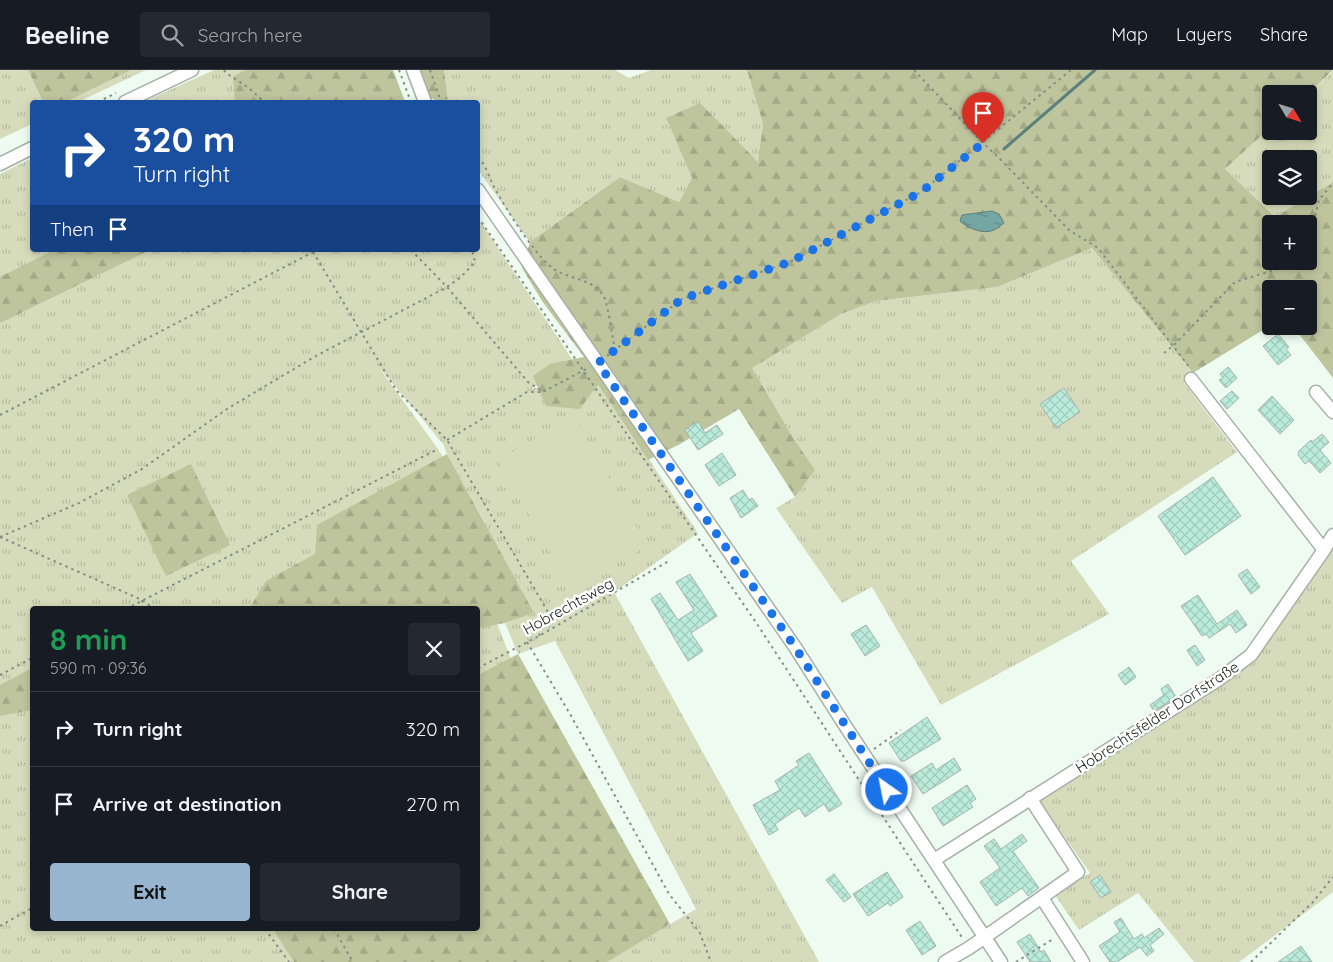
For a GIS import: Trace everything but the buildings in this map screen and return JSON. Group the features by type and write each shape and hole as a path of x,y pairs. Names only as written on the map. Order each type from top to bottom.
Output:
{"street":[{"path":"129,100 192,70"},
{"path":"413,70 424,100"},
{"path":"0,164 30,149"},
{"path":"480,193 795,647 1001,962"},
{"path":"1194,383 1324,550"},
{"path":"1316,392 1333,412"},
{"name":"Hobrechtsfelder Dorfstraße","path":"934,860 1218,680 1251,655 1333,535"},
{"path":"945,962 969,948 1078,872 1030,798"},
{"path":"1042,898 1083,962"}],"path":[{"path":"224,70 262,100"},
{"path":"399,70 410,100"},
{"path":"430,70 440,100"},
{"path":"914,70 1069,230 1098,248 1200,382 1194,383"},
{"path":"447,440 528,392 543,392 598,363 682,299 790,262 921,192 1071,70"},
{"path":"481,161 494,187 514,218 550,267 595,286 604,297 615,350"},
{"path":"1315,215 1318,200 1333,183"},
{"path":"480,220 757,624 969,948"},
{"path":"0,415 313,252 396,390 447,440 548,612 539,636"},
{"path":"413,252 447,287 528,382 543,392"},
{"path":"0,537 79,503 142,469 227,409 314,357 447,287 462,276 475,262 472,252"},
{"path":"1164,353 1174,346 1235,282 1274,270"},
{"path":"131,606 438,449"},
{"path":"0,537 142,600 150,606"},
{"name":"Hobrechtsweg","path":"480,667 539,636 669,561"},
{"path":"142,600 143,606"},
{"path":"527,642 570,714 669,894 700,933 711,962"},
{"path":"0,676 30,659"},
{"path":"865,755 901,730"},
{"path":"1250,962 1313,902 1333,877"},
{"path":"0,926 30,909"},
{"path":"266,931 288,962"},
{"path":"335,931 353,962"},
{"path":"1016,962 1064,932"}],"green space":[{"path":"0,70 28,70 42,100 30,100 30,125 0,139"},
{"path":"28,70 131,70 70,100 42,100"},
{"path":"131,70 146,70 82,100 70,100"},
{"path":"214,70 393,70 404,100 147,100"},
{"path":"245,70 393,70 404,100 235,100 233,77"},
{"path":"420,70 444,70 448,99 436,100 429,97"},
{"path":"444,70 615,70 629,78 651,70 747,70 763,124 759,162 666,118 692,178 679,202 620,177 530,242 480,173 480,100 441,100 448,98"},
{"path":"747,70 1333,70 1317,85 1262,85 1262,135 1225,169 1273,215 1262,215 1262,270 1317,270 1317,215 1278,215 1295,205 1317,205 1317,192 1333,182 1333,378 1300,335 1317,335 1317,280 1262,280 1262,331 1193,373 1092,248 997,287 876,301 841,314 752,368 792,436 815,470 795,497 739,409 680,444 648,460 598,384 580,409 546,406 533,376 550,364 584,357 542,301 522,268 530,242 620,177 679,202 692,178 666,118 700,103 758,162 763,124"},
{"path":"1333,71 1333,182 1317,192 1317,150 1262,150 1262,205 1225,169 1262,135 1262,140 1318,140 1318,85"},
{"path":"30,159 30,252 480,252 480,221 580,371 530,388 598,383 698,533 614,592 819,962 0,962 0,174","holes":["378,366 443,444 488,528 438,449","534,613 505,623 518,654 555,641 696,909 660,930 535,719 496,621"]},
{"path":"1262,205 1295,205 1278,215 1273,215"},
{"path":"1092,248 1193,373 1184,383 1237,452 1071,561 1109,614 941,705 872,587 842,603 776,508 795,497 814,470 751,368 841,314 876,301 997,287"},
{"path":"50,252 146,252 0,323 0,277"},
{"path":"574,416 647,546 571,589 498,460"},
{"path":"447,454 534,613 505,623 480,628 480,606 251,606 266,581 315,554 317,525"},
{"path":"191,464 230,545 166,576 127,495"},
{"path":"1333,548 1333,892 1239,962 1194,962 1138,893 1079,930 1055,895 1090,873 1039,801 1256,660"},
{"path":"518,654 670,924 607,962 294,962 274,931 480,931 480,674"},
{"path":"30,669 30,710 0,716 0,685"}],"water":[{"path":"992,211 999,214 1004,223 994,230 985,232 976,230 960,221 962,215"}],"waterway":[{"path":"1004,149 1095,70"}],"route":[{"path":"887,790 795,647 598,363 682,299 790,262 921,192 983,143"}]}
